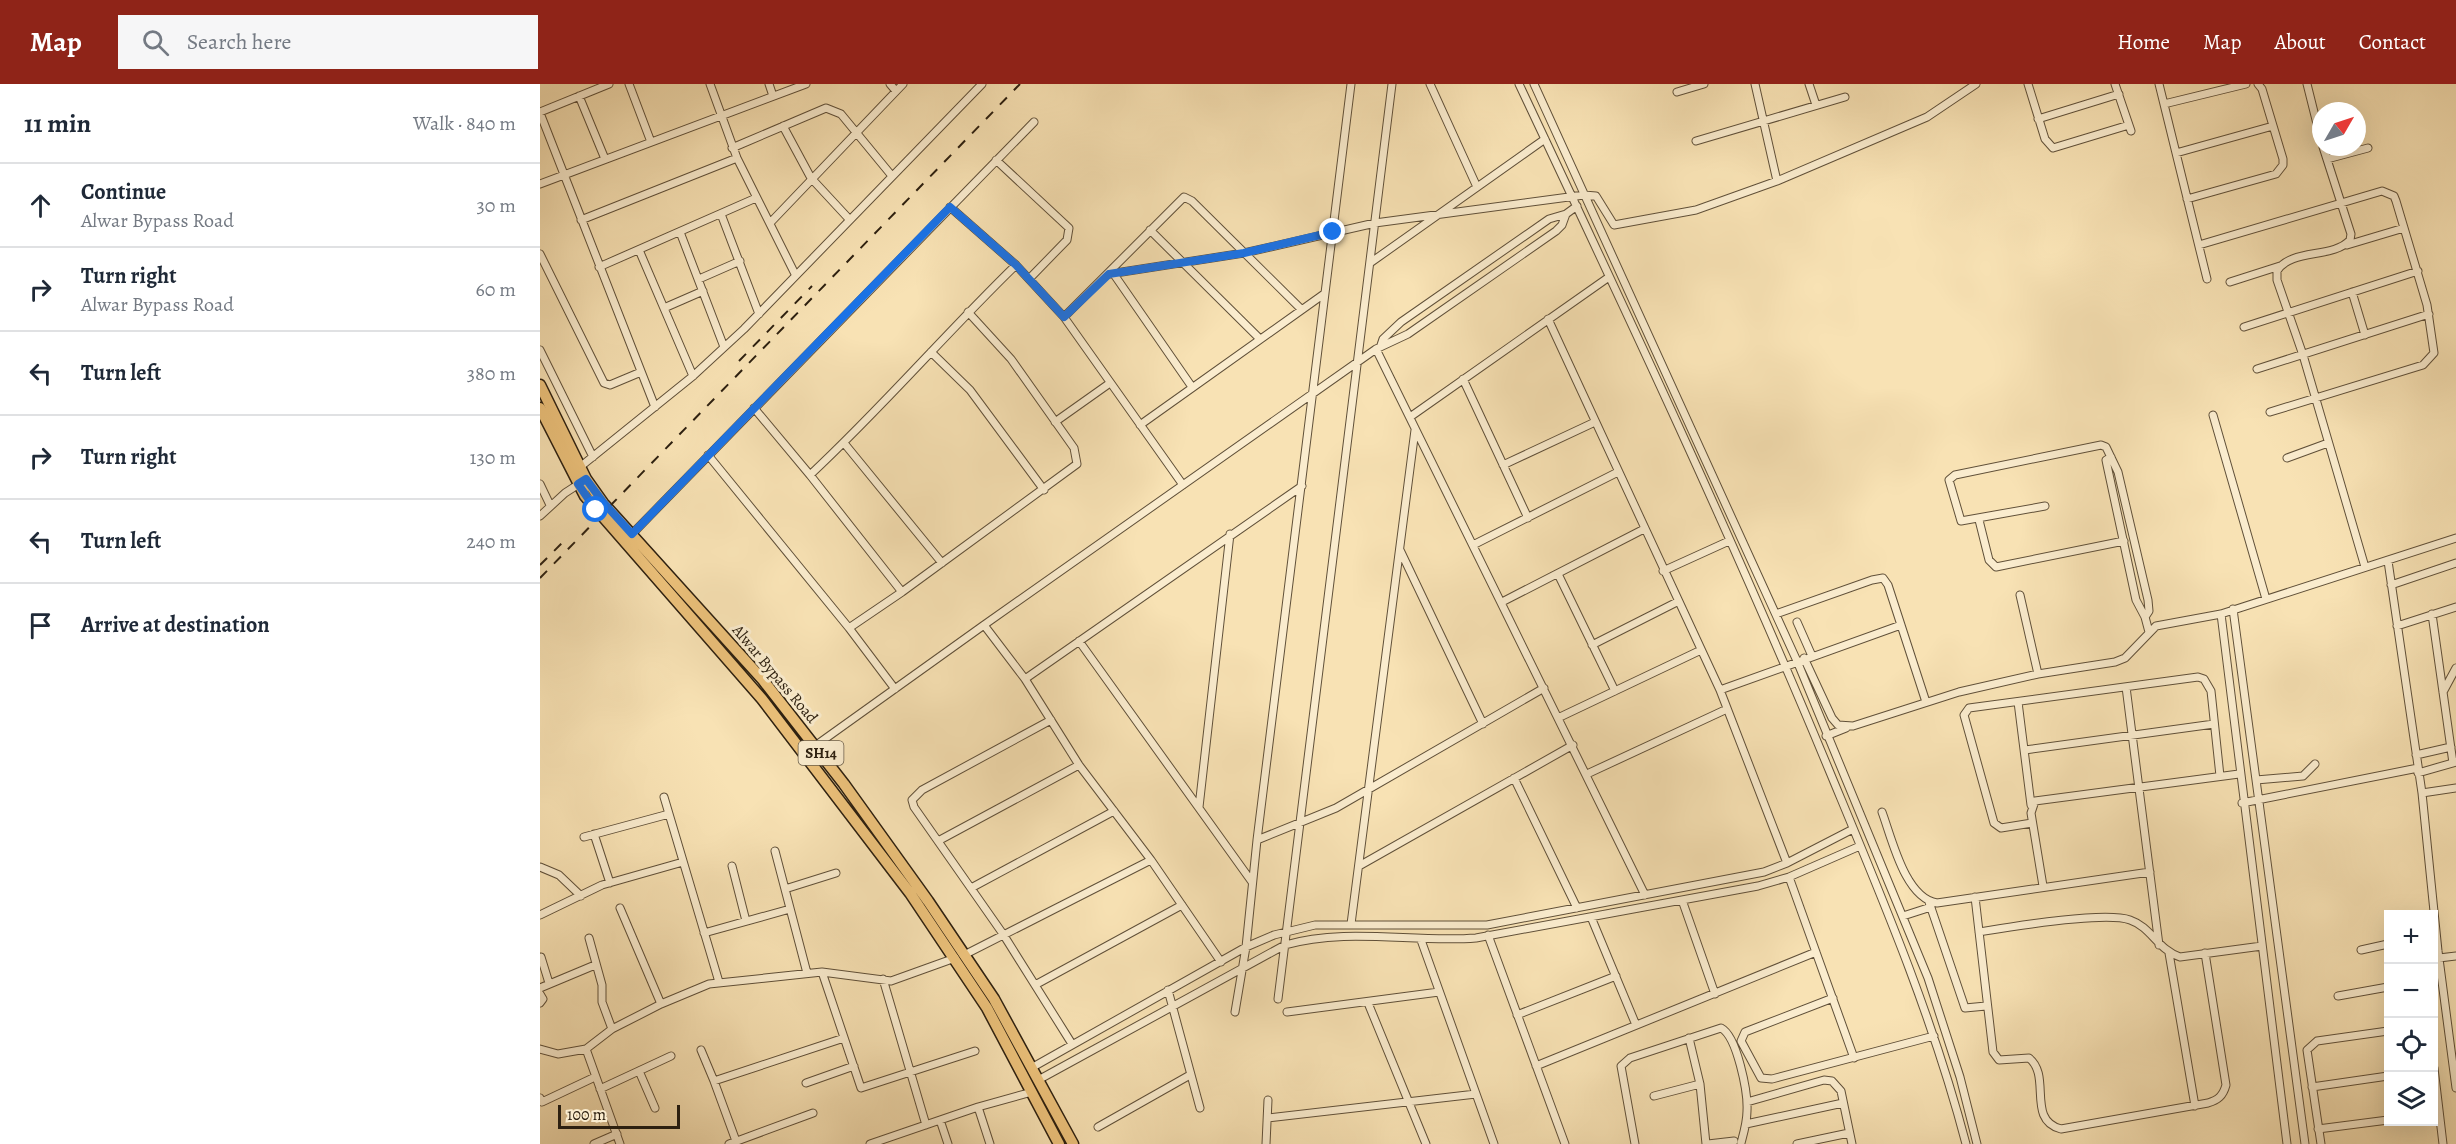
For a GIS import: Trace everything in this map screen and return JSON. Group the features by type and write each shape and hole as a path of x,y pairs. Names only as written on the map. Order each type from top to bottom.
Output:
{"main road":[{"name":"Alwar Bypass Road","path":"540,385 580,467 582,482 603,502 763,680 815,746 1012,1028 1073,1144"},
{"name":"Alwar Bypass Road","path":"540,408 601,516 783,726 960,956 1059,1144"}],"street":[{"path":"609,84 540,112 655,406"},
{"path":"629,84 651,142"},
{"path":"710,84 732,148 795,274"},
{"path":"769,84 773,96"},
{"path":"540,184 806,84"},
{"path":"890,84 896,91"},
{"path":"770,223 903,84"},
{"path":"580,467 693,375 759,314 795,274 982,84"},
{"path":"1235,1012 1246,947 1257,840 1351,84"},
{"path":"1278,999 1392,84"},
{"path":"1430,84 1477,187"},
{"path":"1520,84 1785,665 1911,970 1934,1036 1966,1144"},
{"path":"1534,84 1776,614 1804,658 1832,718 1846,728"},
{"path":"1677,92 1704,84"},
{"path":"1755,84 1777,181"},
{"path":"1809,84 1816,105"},
{"path":"1601,231 1614,225 1696,210 1777,181 1927,117 1976,84"},
{"path":"2028,84 2045,139 2053,148 2130,128 2115,84"},
{"path":"2159,84 2207,279"},
{"path":"2164,104 2246,84"},
{"path":"2187,199 2276,174 2283,165 2273,126 2258,84"},
{"path":"2307,84 2312,104"},
{"path":"2038,119 2119,94"},
{"path":"579,96 604,159"},
{"path":"1696,141 1845,97"},
{"path":"732,148 826,108 841,114 892,176"},
{"path":"632,534 1034,122"},
{"path":"783,126 811,178 849,219"},
{"path":"2176,153 2273,126"},
{"path":"1370,263 1545,139"},
{"path":"2327,159 2368,148"},
{"path":"2326,156 2351,234 2347,245"},
{"path":"581,220 737,158"},
{"path":"996,160 1069,228 1067,240 1029,279"},
{"path":"2199,245 2342,205 2382,191 2394,196 2418,271 2429,315 2434,353 2428,362 2270,412"},
{"path":"1111,273 1244,253 1375,222 1584,195 1596,196 1614,225"},
{"path":"1064,317 1111,273 1184,197 1192,201 1301,309"},
{"path":"599,267 756,198"},
{"path":"1378,347 1401,322 1549,219 1566,214 1577,206"},
{"path":"950,207 1016,265 1064,317 1183,485"},
{"path":"722,214 759,314"},
{"path":"815,746 1378,347 1408,334 1556,231 1562,225 1566,214"},
{"path":"2230,282 2404,228"},
{"path":"1150,230 1260,339"},
{"path":"680,232 724,347"},
{"path":"639,250 693,375"},
{"path":"540,254 604,383 610,385 641,372"},
{"path":"699,279 740,261"},
{"path":"810,475 844,443 968,312 1016,265"},
{"path":"2280,266 2277,280 2303,355 2364,567"},
{"path":"2244,327 2418,271"},
{"path":"1111,273 1192,387"},
{"path":"1410,417 1609,277"},
{"path":"664,308 703,291"},
{"path":"2352,292 2365,335"},
{"path":"1140,425 1324,294"},
{"path":"849,628 1044,490 1077,464 1074,448 995,340 968,312"},
{"path":"2257,369 2429,315"},
{"path":"1548,319 1699,651 1720,690 1786,863"},
{"path":"1378,347 1415,428 1560,717 1645,895"},
{"path":"540,350 593,457"},
{"path":"931,352 970,390 1044,490"},
{"path":"1462,380 1528,518"},
{"path":"1055,422 1110,383"},
{"path":"754,408 902,592"},
{"path":"2212,415 2266,599"},
{"path":"1503,465 1595,422"},
{"path":"1351,924 1415,428"},
{"path":"844,443 942,563"},
{"path":"2287,458 2328,443"},
{"path":"2045,506 1965,522 1958,518 1949,485 1951,477 2101,445 2106,447 2111,458 2114,459 2118,472 2148,600 2149,611 2145,616"},
{"path":"708,455 849,628 895,689"},
{"path":"2111,458 2106,460 2136,600 2145,616 2149,632"},
{"path":"1473,545 1618,472"},
{"path":"540,516 550,505 582,482"},
{"path":"540,484 550,505"},
{"path":"1025,679 1302,486"},
{"path":"1979,520 1989,560 1996,567 2124,541"},
{"path":"1502,602 1644,529"},
{"path":"1199,807 1230,534"},
{"path":"1826,736 1926,702 2038,674 2115,662 2131,652 2149,632 2164,624 2221,614 2456,538"},
{"path":"1663,571 1729,541"},
{"path":"1400,550 1482,724"},
{"path":"2388,561 2422,794 2439,958 2456,1088"},
{"path":"2391,585 2456,563"},
{"path":"1558,574 1614,691"},
{"path":"1776,614 1878,578 1888,585 1926,702"},
{"path":"2020,595 2038,674"},
{"path":"1592,645 1677,602"},
{"path":"2397,626 2456,607"},
{"path":"2233,609 2305,1144"},
{"path":"2221,614 2242,803 2287,1144"},
{"path":"2242,803 2418,771 2454,762 2432,614"},
{"path":"1797,622 1804,658 1826,736 1903,916 1948,1038 1977,1144"},
{"path":"984,625 1025,679 1079,765 1151,860 1221,962"},
{"path":"1720,690 1901,625"},
{"path":"1079,641 1252,882"},
{"path":"1560,717 1699,651"},
{"path":"2443,692 2456,668"},
{"path":"2032,823 2001,828 1994,823 1964,715 1969,708 2198,677 2204,679 2211,691 2220,776"},
{"path":"2126,687 2159,945"},
{"path":"1257,840 1336,807 1369,790 1544,688"},
{"path":"2018,702 2032,823 2043,886"},
{"path":"1587,774 1727,709"},
{"path":"1051,720 915,795 914,807 1002,934 1072,1044"},
{"path":"2025,750 2214,724"},
{"path":"1359,866 1573,745"},
{"path":"2416,755 2451,747"},
{"path":"2256,780 2303,776 2315,764"},
{"path":"938,841 1079,765"},
{"path":"2031,805 2041,798 2239,774"},
{"path":"1514,778 1577,908"},
{"path":"2422,794 2456,788"},
{"path":"664,797 719,982"},
{"path":"971,888 1114,811"},
{"path":"1882,812 1908,880 1930,904 1965,1008 1986,1006"},
{"path":"584,837 669,814"},
{"path":"1033,1067 1246,947 1287,932 1315,925 1439,927 1487,925 1745,876 1786,863 1853,829"},
{"path":"594,834 610,883"},
{"path":"1040,1079 1285,945 1328,936 1421,940 1488,935 1758,886 1789,877 1860,846"},
{"path":"775,851 807,973"},
{"path":"540,1049 558,1054 586,1050 612,1029 661,1004 719,982 822,972 900,979 960,956 1151,860"},
{"path":"540,915 610,883 683,862"},
{"path":"732,866 746,921"},
{"path":"540,867 559,875 581,896"},
{"path":"1903,916 1930,904 2150,872"},
{"path":"785,889 836,873"},
{"path":"1789,877 1854,1058"},
{"path":"1975,897 1992,1052 1999,1060 2029,1058 2036,1064 2039,1072 2041,1110 2052,1127 2061,1129 2218,1100 2226,1085 2205,954"},
{"path":"1682,900 1715,994"},
{"path":"1035,985 1182,905"},
{"path":"620,908 661,1004"},
{"path":"705,933 790,909"},
{"path":"1591,916 1636,1026"},
{"path":"1979,932 2117,916 2142,926 2159,945 2169,953 2180,957 2262,946"},
{"path":"1488,935 1565,1144"},
{"path":"589,938 602,985 602,1002 612,1029"},
{"path":"1421,940 1494,1144"},
{"path":"2361,950 2384,945"},
{"path":"1536,1066 1816,952"},
{"path":"2169,953 2195,1106"},
{"path":"2439,958 2456,956"},
{"path":"541,957 549,983"},
{"path":"540,988 595,965"},
{"path":"822,972 861,1089 975,1051"},
{"path":"1517,1015 1616,976"},
{"path":"883,979 926,1125"},
{"path":"2338,996 2384,988"},
{"path":"1168,990 1200,1108"},
{"path":"1287,1012 1439,992"},
{"path":"540,994 543,999 540,1003"},
{"path":"1833,998 1744,1032 1741,1041 1756,1072 1766,1080 1934,1036"},
{"path":"1368,1003 1426,1144"},
{"path":"1635,1144 1620,1072 1621,1066 1630,1058 1689,1038 1721,1028 1726,1031 1735,1047 1747,1102 1746,1124 1737,1143 1707,1144 1700,1084 1689,1038"},
{"path":"2321,1144 2307,1050 2317,1041 2384,1032"},
{"path":"714,1081 844,1038"},
{"path":"586,1050 620,1144"},
{"path":"701,1050 714,1081 733,1143 813,1113"},
{"path":"600,1089 671,1056"},
{"path":"806,1083 854,1066"},
{"path":"639,1071 655,1108"},
{"path":"1098,1127 1190,1075"},
{"path":"540,1098 542,1102 595,1077"},
{"path":"2312,1087 2384,1077"},
{"path":"1747,1102 1824,1080 1838,1085 1852,1144"},
{"path":"1654,1096 1700,1084"},
{"path":"870,1144 978,1107 1032,1092"},
{"path":"1268,1118 1476,1094"},
{"path":"1266,1144 1268,1100"},
{"path":"1746,1124 1843,1103"},
{"path":"978,1107 990,1144"},
{"path":"940,1120 948,1144"},
{"path":"2319,1129 2384,1121"},
{"path":"2438,1123 2443,1144"},
{"path":"1797,1144 1811,1143 1849,1133"},
{"path":"594,1144 617,1134"}],"railway":[{"path":"540,578 1020,84"},
{"path":"739,361 812,286"},
{"path":"540,565 563,542"}],"route":[{"path":"596,510 578,484 586,479 632,534 950,207 1016,265 1064,317 1109,274 1244,253 1333,232"}]}
